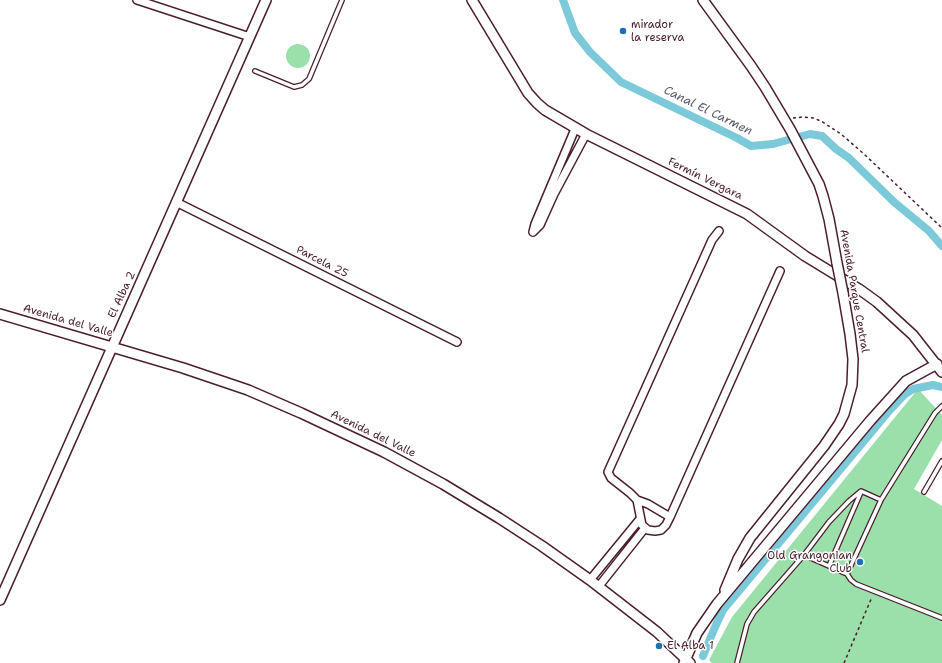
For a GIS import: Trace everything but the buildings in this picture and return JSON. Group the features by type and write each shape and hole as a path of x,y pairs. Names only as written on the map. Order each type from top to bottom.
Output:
{"street":[{"path":"137,0 250,37"},
{"name":"El Alba 2","path":"0,600 266,0"},
{"name":"Fermín Vergara","path":"472,0 528,93 545,110 575,129 747,214 805,256 859,289 877,302 913,335 942,372"},
{"name":"Avenida Parque Central","path":"703,0 752,66 790,129 819,184 823,196 843,293 853,359 852,385 844,414 824,446 750,538 738,559 717,604"},
{"path":"575,129 533,232 540,225 554,194 586,134"},
{"name":"Parcela 25","path":"176,202 457,342"},
{"path":"670,517 648,504 637,500 611,478 608,472 712,240 718,231"},
{"path":"637,500 640,519 645,528 652,531 661,530 666,525 670,517 780,271"},
{"name":"Avenida del Valle","path":"0,314 112,346 248,390 356,438 411,467 499,518 599,586 657,632 687,662"},
{"path":"687,662 697,633 717,604 895,392 911,378 937,364"},
{"path":"590,580 640,519"},
{"path":"599,586 645,528"}],"lane":[{"path":"255,71 294,87 302,85 309,79 342,0"},
{"path":"846,574 881,500 935,413 942,406"},
{"path":"924,492 940,469 942,461"},
{"path":"861,491 881,500"},
{"path":"737,663 747,624 754,612 804,555 829,522 861,491"},
{"path":"829,566 861,491"},
{"path":"804,555 846,574 856,584 942,618"}],"path":[{"path":"803,117 821,121 846,138 942,228"},
{"path":"844,663 874,592"}],"green space":[{"path":"298,44 307,47 310,56 307,65 298,68 289,65 286,56 289,47"},
{"name":"Old Grangonian Club","path":"918,389 942,415 942,440 914,489 942,506 942,663 712,663 709,660 732,617"}],"waterway":[{"name":"Canal El Carmen","path":"563,0 575,33 590,52 621,82 751,146 773,144 810,134 822,136 836,149 849,158 894,202 929,231 942,246"},
{"path":"703,656 723,610 889,411 904,395 913,389 933,385 942,387"}],"place":[{"name":"mirador la reserva","path":"623,31"},
{"name":"Old Grangonian Club","path":"860,562"},
{"name":"El Alba 1","path":"659,646"}]}
